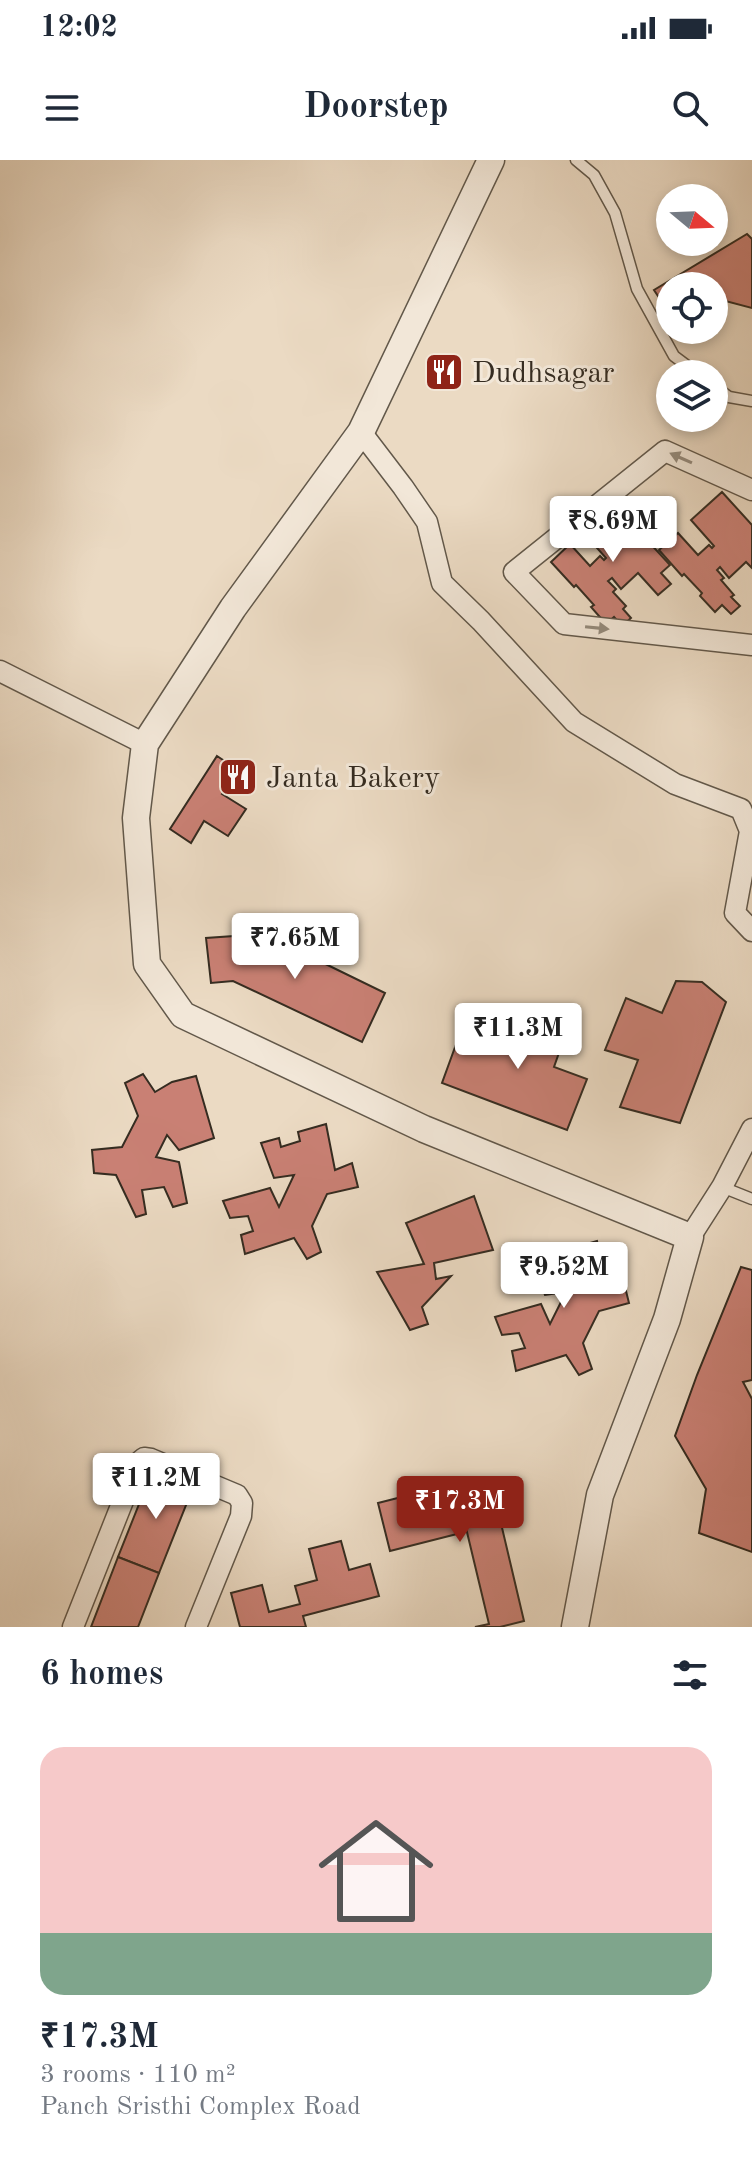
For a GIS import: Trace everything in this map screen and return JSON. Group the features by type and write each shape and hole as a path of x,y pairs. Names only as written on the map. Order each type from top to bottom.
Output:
{"street":[{"path":"491,160 361,432 233,608 145,744 136,818 147,964 183,1015 424,1129 690,1237"},
{"path":"361,432 427,522 442,583 574,722 675,784 741,809 750,831 735,913 752,931"},
{"path":"752,490 665,451 514,572 564,624 752,645"},
{"path":"0,671 145,744"},
{"path":"575,1627 600,1495 667,1319 690,1237 722,1187 752,1129"},
{"path":"73,1627 138,1463 144,1458 237,1495 242,1503 241,1516 196,1627"}],"lane":[{"path":"576,160 594,175 615,213 637,289 674,356 679,360"},
{"path":"728,396 752,401"},
{"path":"722,1187 752,1199"}],"building":[{"path":"747,234 752,239 752,308 728,302 728,272 684,272 710,256 728,256 728,245"},
{"path":"722,492 752,525 752,568 746,562 729,578 720,567 717,570 734,595 731,597 740,606 731,614 722,605 715,612 700,596 702,593 659,550 678,533 698,555 709,545 712,548 714,546 691,520"},
{"path":"613,503 670,565 661,573 671,584 658,595 638,573 621,589 612,578 608,581 616,589 613,592 626,606 623,609 631,618 622,626 614,617 606,624 591,607 594,605 551,562 570,544 590,566 600,556 604,560 606,558 582,531"},
{"path":"217,756 238,770 222,794 246,809 228,836 204,821 191,843 170,829"},
{"path":"264,934 385,993 362,1042 233,981 211,983 206,938"},
{"path":"676,981 702,982 726,1002 680,1123 620,1107 638,1060 605,1050 626,998 662,1013"},
{"path":"519,1012 567,1030 554,1067 587,1079 567,1130 442,1083 462,1028 507,1045"},
{"path":"143,1074 155,1092 172,1082 196,1076 214,1138 179,1150 167,1135 156,1157 179,1162 187,1203 173,1207 164,1187 142,1190 146,1214 136,1217 116,1175 94,1173 92,1150 122,1147 138,1116 125,1083"},
{"path":"326,1124 335,1170 352,1163 358,1187 327,1194 312,1226 321,1252 307,1259 294,1238 245,1254 241,1235 253,1231 248,1216 230,1218 223,1201 270,1188 279,1207 294,1175 274,1178 261,1143 279,1138 281,1147 300,1141 298,1132"},
{"path":"474,1196 493,1250 434,1263 436,1279 451,1276 422,1307 428,1324 410,1330 377,1272 424,1264 406,1223"},
{"path":"597,1241 607,1286 623,1279 629,1303 599,1311 583,1343 592,1369 579,1375 566,1355 516,1371 512,1351 525,1348 519,1333 502,1335 495,1317 541,1304 550,1324 566,1292 545,1295 532,1260 550,1254 553,1264 572,1258 569,1249"},
{"path":"741,1267 752,1270 752,1380 743,1382 752,1399 752,1552 699,1533 706,1489 675,1436"},
{"path":"153,1469 194,1485 159,1573 118,1557"},
{"path":"445,1486 452,1515 462,1512 461,1506 495,1498 524,1621 500,1627 475,1627 489,1624 466,1528 456,1530 457,1534 390,1551 378,1503"},
{"path":"341,1541 349,1570 370,1564 379,1596 303,1616 306,1627 240,1627 231,1593 262,1585 269,1612 300,1604 295,1586 317,1580 309,1549"},
{"path":"118,1557 159,1573 138,1627 91,1627"}],"place":[{"name":"Dudhsagar","path":"444,372"},
{"name":"Janta Bakery","path":"238,777"}]}
